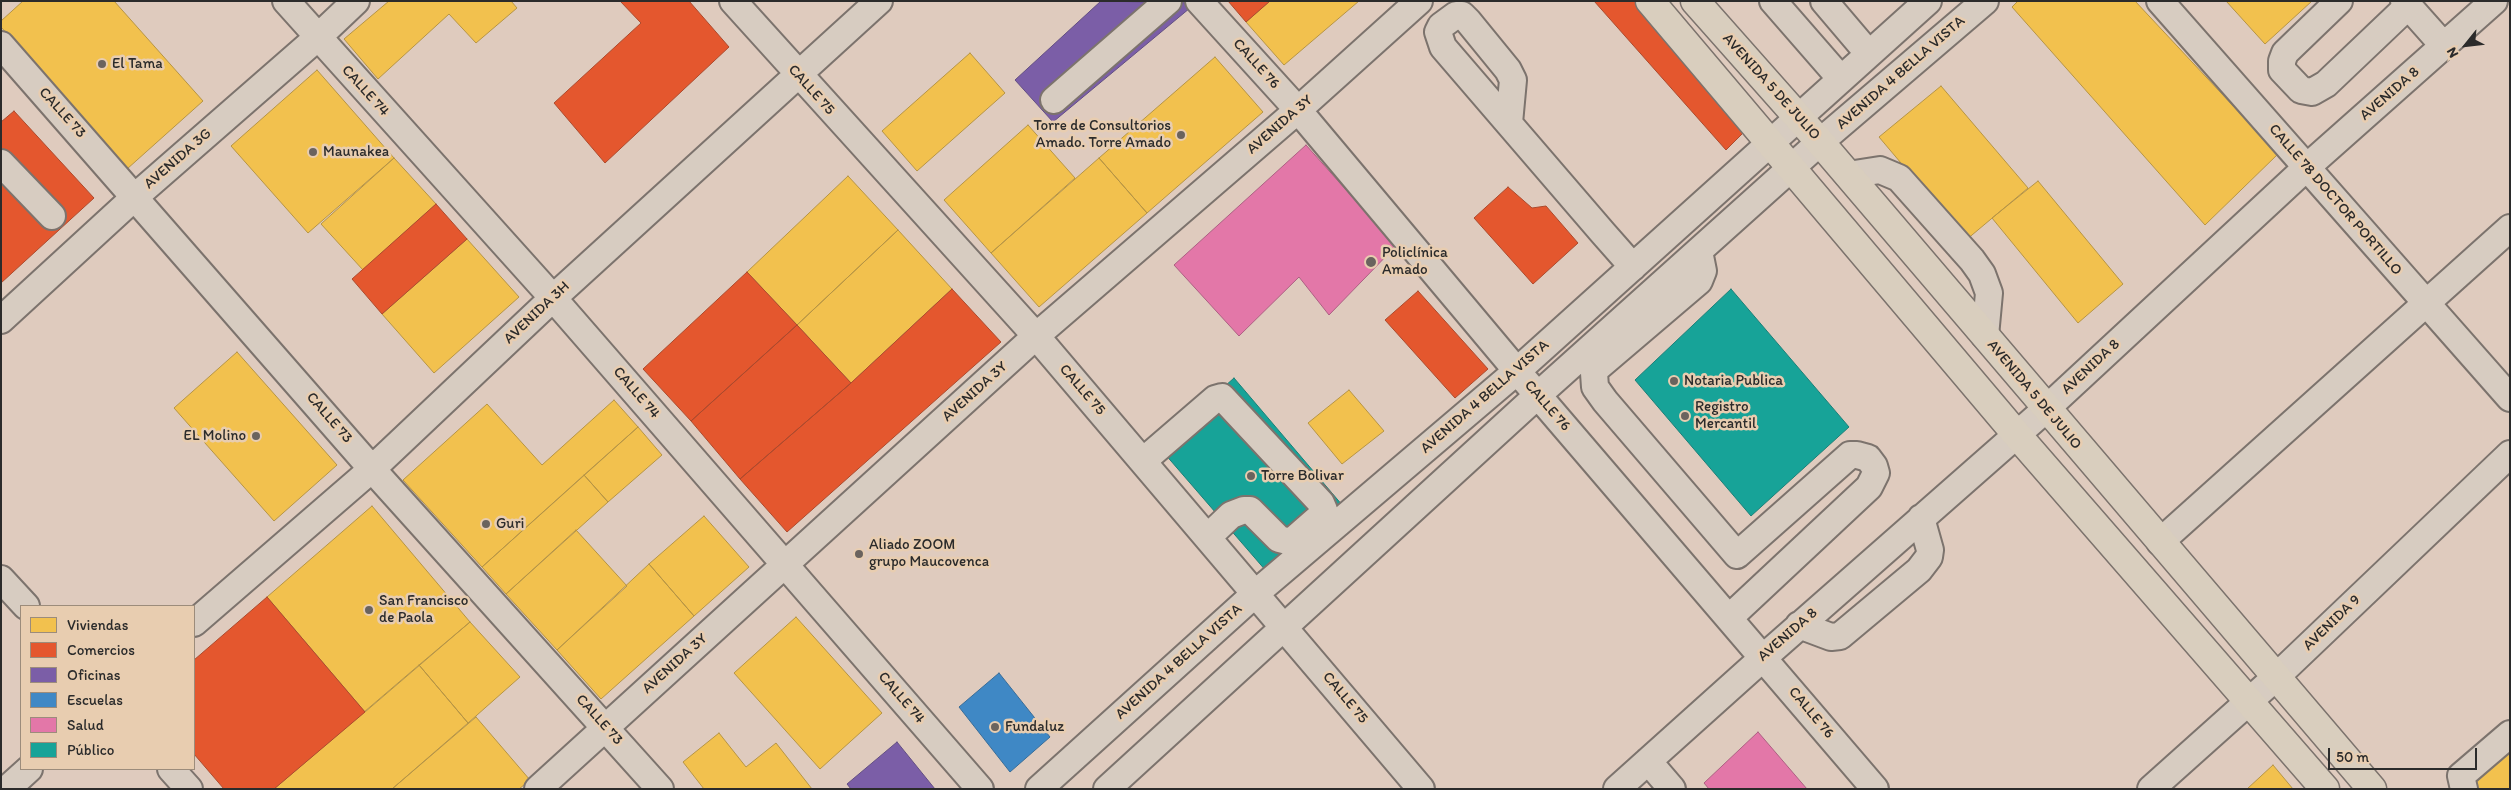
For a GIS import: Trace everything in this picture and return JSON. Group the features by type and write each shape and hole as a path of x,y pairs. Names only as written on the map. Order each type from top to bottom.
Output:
{"main road":[{"path":"1650,1 2017,434 2325,789"},
{"name":"AVENIDA 5 DE JULIO","path":"1695,1 1820,142 2275,678 2372,789"}],"street":[{"name":"CALLE 74","path":"286,1 553,298 980,789"},
{"name":"AVENIDA 3G","path":"1,320 136,196 318,38 356,1"},
{"name":"CALLE 75","path":"733,1 797,75 1036,336 1421,789"},
{"name":"AVENIDA 3H","path":"195,622 372,469 553,298 879,1"},
{"path":"1054,100 1168,1"},
{"name":"CALLE 76","path":"1199,1 1298,110 1517,371 1764,656 1876,789"},
{"name":"AVENIDA 3Y","path":"538,789 1036,336 1298,110 1419,1"},
{"path":"1773,1 1841,79"},
{"path":"1824,1 1869,54"},
{"name":"AVENIDA 4 BELLA VISTA","path":"1039,789 1256,593 1517,371 1928,1"},
{"name":"AVENIDA 4 BELLA VISTA","path":"1107,789 1699,250 1820,142 1984,1"},
{"name":"CALLE 78 DOCTOR PORTILLO","path":"2160,1 2426,305 2510,398"},
{"path":"2339,1 2285,53 2282,61 2282,70 2301,90 2312,92 2326,84 2406,3 2444,46"},
{"name":"AVENIDA 8","path":"1617,789 1764,656 2046,409 2307,167 2494,1"},
{"name":"CALLE 73","path":"1,45 136,196 372,469 660,789"},
{"path":"1508,123 1633,266"},
{"path":"1,163 52,216"},
{"path":"1848,175 1880,170 1899,178 1972,260 1982,274 1988,292 1985,336"},
{"path":"2160,542 2510,228"},
{"path":"1699,250 1703,271 1699,281 1598,367 1594,373 1595,387 1737,555 1764,584"},
{"path":"1143,461 1215,399 1222,397 1321,503 1324,510 1323,514 1291,542 1279,539 1250,510 1244,510 1231,515 1208,537"},
{"name":"AVENIDA 9","path":"2151,789 2275,678 2510,454"},
{"path":"1730,617 1870,487 1876,473 1872,462 1857,455 1844,459 1737,555"},
{"path":"1799,625 1831,637 1840,636 1919,570 1929,557 1930,550 1921,518"},
{"path":"1,579 25,605"},
{"path":"2464,789 2461,776 2510,734"},
{"path":"1648,761 1672,789"},
{"path":"7,789 28,770"},
{"path":"172,770 189,789"}],"building: Viviendas":[{"name":"El Tama","path":"23,1 114,1 203,101 127,169 1,27 1,21"},
{"path":"389,1 511,1 517,8 476,43 449,14 378,79 344,39"},
{"path":"1270,1 1359,1 1284,65 1246,22"},
{"path":"2018,1 2135,1 2278,154 2205,225 2012,7"},
{"path":"2226,1 2312,1 2265,44"},
{"path":"970,53 1005,93 917,171 882,131"},
{"name":"Torre de Consultorios Amado. Torre Amado","path":"1215,57 1263,112 1147,213 1099,158"},
{"name":"Maunakea","path":"317,70 394,158 308,233 231,146"},
{"path":"1941,86 2028,188 1966,240 1879,137"},
{"path":"1028,125 1075,178 991,253 944,200"},
{"path":"394,158 436,204 363,270 321,224"},
{"path":"1099,158 1147,213 1039,307 991,253"},
{"path":"848,176 898,230 797,325 747,272"},
{"path":"2038,181 2123,284 2078,323 1992,218"},
{"path":"898,230 952,289 851,383 797,325"},
{"path":"467,239 519,297 434,373 382,314"},
{"name":"EL Molino","path":"237,352 337,465 274,521 174,408"},
{"path":"1349,390 1384,431 1342,464 1308,423"},
{"name":"Guri","path":"614,400 638,427 482,567 403,480 487,404 542,465"},
{"path":"638,427 662,455 608,502 584,475"},
{"path":"584,475 608,502 506,594 482,567"},
{"name":"San Francisco de Paola","path":"372,506 470,622 365,712 267,597"},
{"path":"704,516 749,567 694,616 649,564"},
{"path":"576,530 627,586 557,650 506,594"},
{"path":"649,564 694,616 601,699 557,650"},
{"path":"796,617 882,713 820,769 734,673"},
{"path":"470,622 520,677 468,723 419,665"},
{"path":"419,665 468,723 392,789 274,789"},
{"path":"476,717 530,780 519,789 392,789"},
{"path":"719,733 746,767 776,743 812,789 704,789 683,762"},
{"path":"2510,745 2510,789 2458,789"},
{"path":"2273,765 2293,789 2247,789"}],"building: Comercios":[{"path":"620,1 689,1 729,47 605,163 554,103 641,23"},
{"path":"1228,1 1270,1 1246,22"},
{"path":"1594,1 1642,1 1751,125 1726,150"},
{"path":"14,111 94,198 1,283 1,122"},
{"path":"1508,187 1532,208 1546,206 1578,243 1533,284 1474,218"},
{"path":"436,204 467,239 382,314 352,279"},
{"path":"747,272 797,325 691,421 643,369"},
{"path":"952,289 1001,342 787,532 740,479 851,383"},
{"path":"1418,291 1488,369 1455,398 1385,320"},
{"path":"797,325 851,383 740,479 691,421"},
{"path":"267,597 365,712 274,789 224,789 195,755 195,659"}],"building: Oficinas":[{"path":"1101,1 1196,3 1053,122 1015,80"},
{"path":"897,742 935,789 851,789 847,784"}],"building: Escuelas":[{"path":"999,673 1050,737 1010,772 959,707"}],"building: Salud":[{"path":"1306,145 1396,246 1329,315 1299,277 1239,336 1174,265"},
{"path":"1758,732 1807,789 1709,789 1704,783"}],"building: Público":[{"path":"1731,289 1849,427 1751,516 1635,380"},
{"name":"Torre Bolivar","path":"1234,378 1343,506 1267,572 1158,446"}],"place":[{"name":"El Tama","path":"102,64"},
{"name":"Torre de Consultorios Amado. Torre Amado","path":"1181,135"},
{"name":"Maunakea","path":"313,152"},
{"name":"Policlínica Amado","path":"1371,262"},
{"name":"Notaria Publica","path":"1674,381"},
{"name":"Registro Mercantil","path":"1685,416"},
{"name":"EL Molino","path":"256,436"},
{"name":"Torre Bolivar","path":"1251,476"},
{"name":"Guri","path":"486,524"},
{"name":"Aliado ZOOM grupo Maucovenca","path":"859,554"},
{"name":"San Francisco de Paola","path":"369,610"},
{"name":"Fundaluz","path":"995,727"}]}
